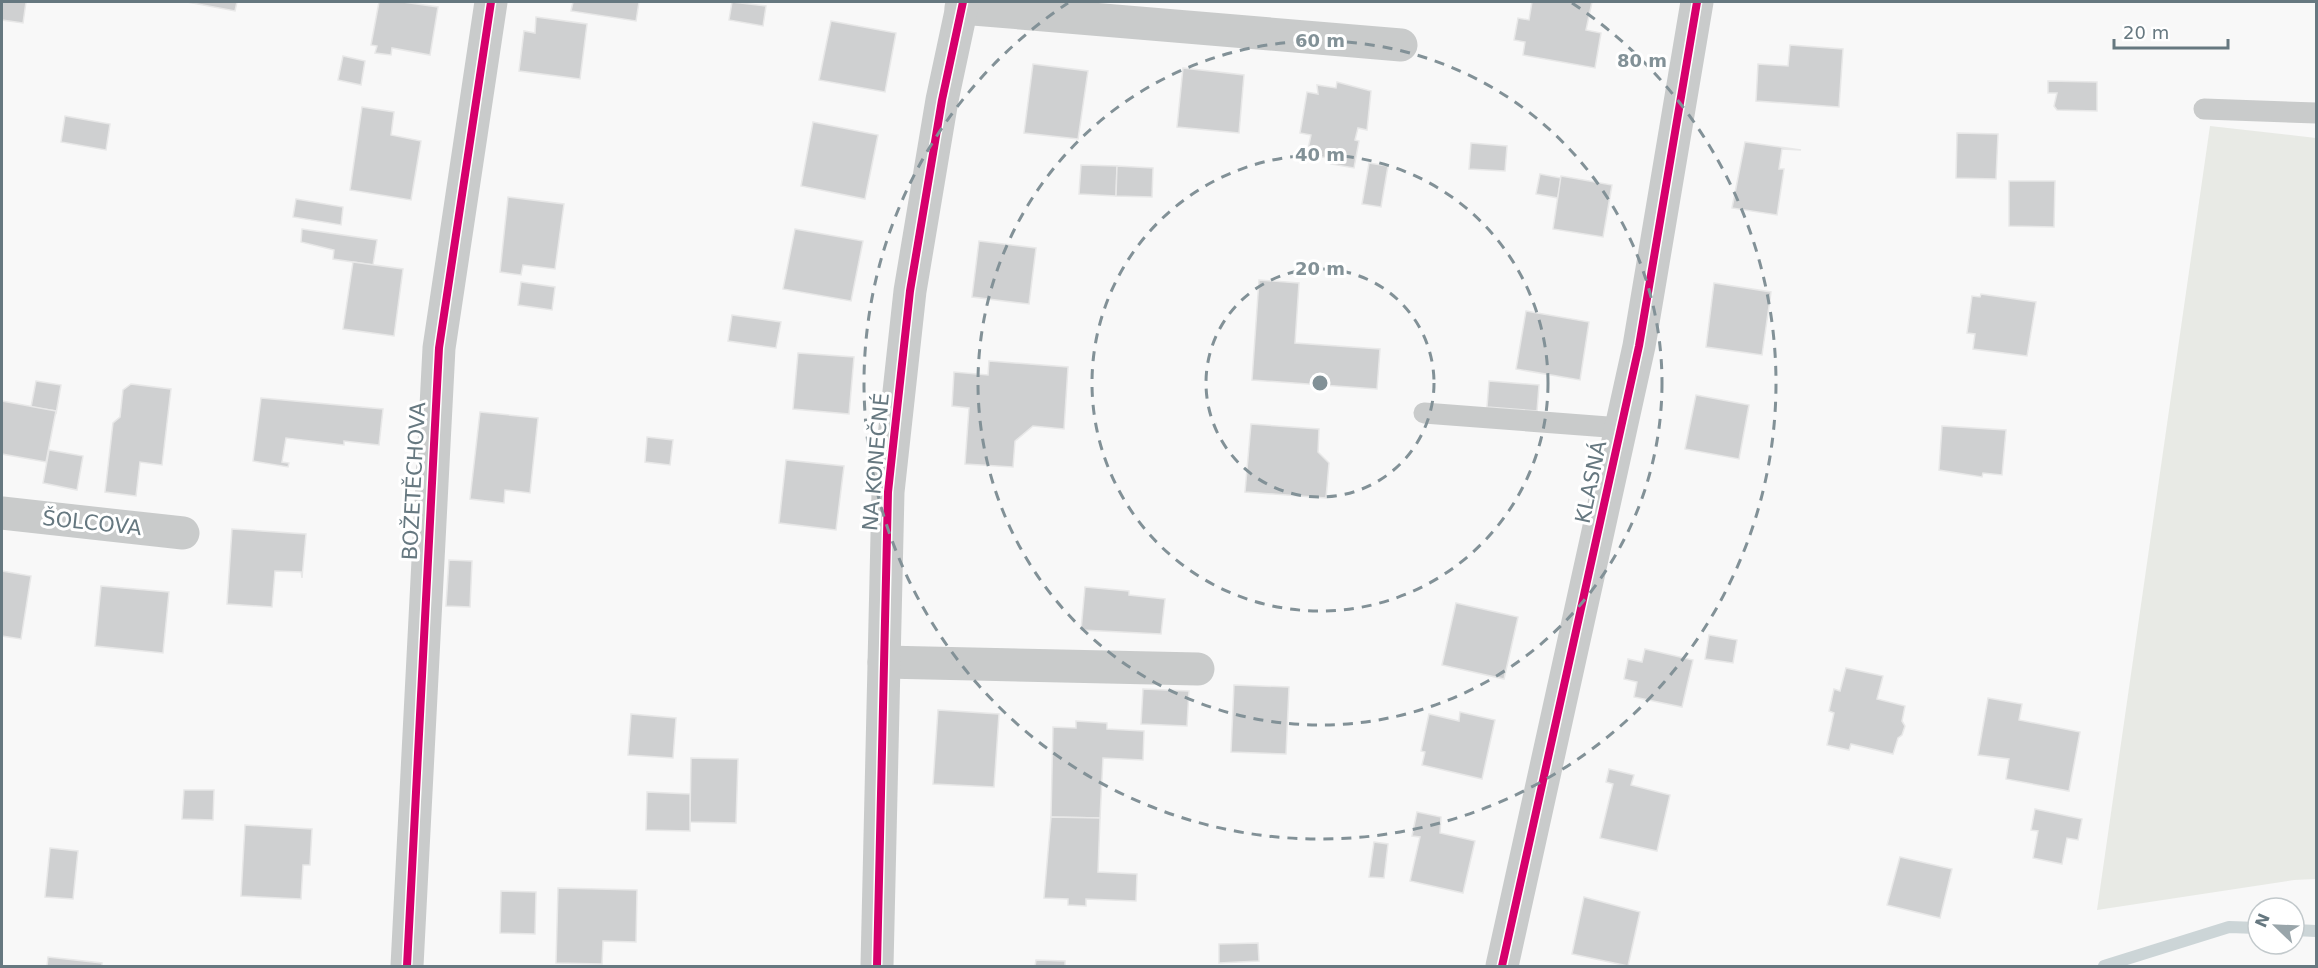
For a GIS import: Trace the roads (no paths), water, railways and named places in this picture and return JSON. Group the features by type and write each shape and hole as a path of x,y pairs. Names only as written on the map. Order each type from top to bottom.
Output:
{"street":[{"name":"BOŽETĚCHOVA","path":"408,966 439,348 490,2"},
{"name":"KLASNÁ","path":"1502,966 1639,346 1696,2"},
{"path":"962,5 1401,45"},
{"name":"NA KONEČNÉ","path":"877,966 888,492 910,291 942,100 962,5"},
{"name":"ŠOLCOVA","path":"2,513 183,533"},
{"path":"884,662 1198,669"}],"lane":[{"path":"2204,109 2316,113"},
{"path":"1424,413 1621,428"}],"waterway":[{"path":"2104,966 2229,927 2246,928"},
{"path":"2306,931 2316,931"}]}
